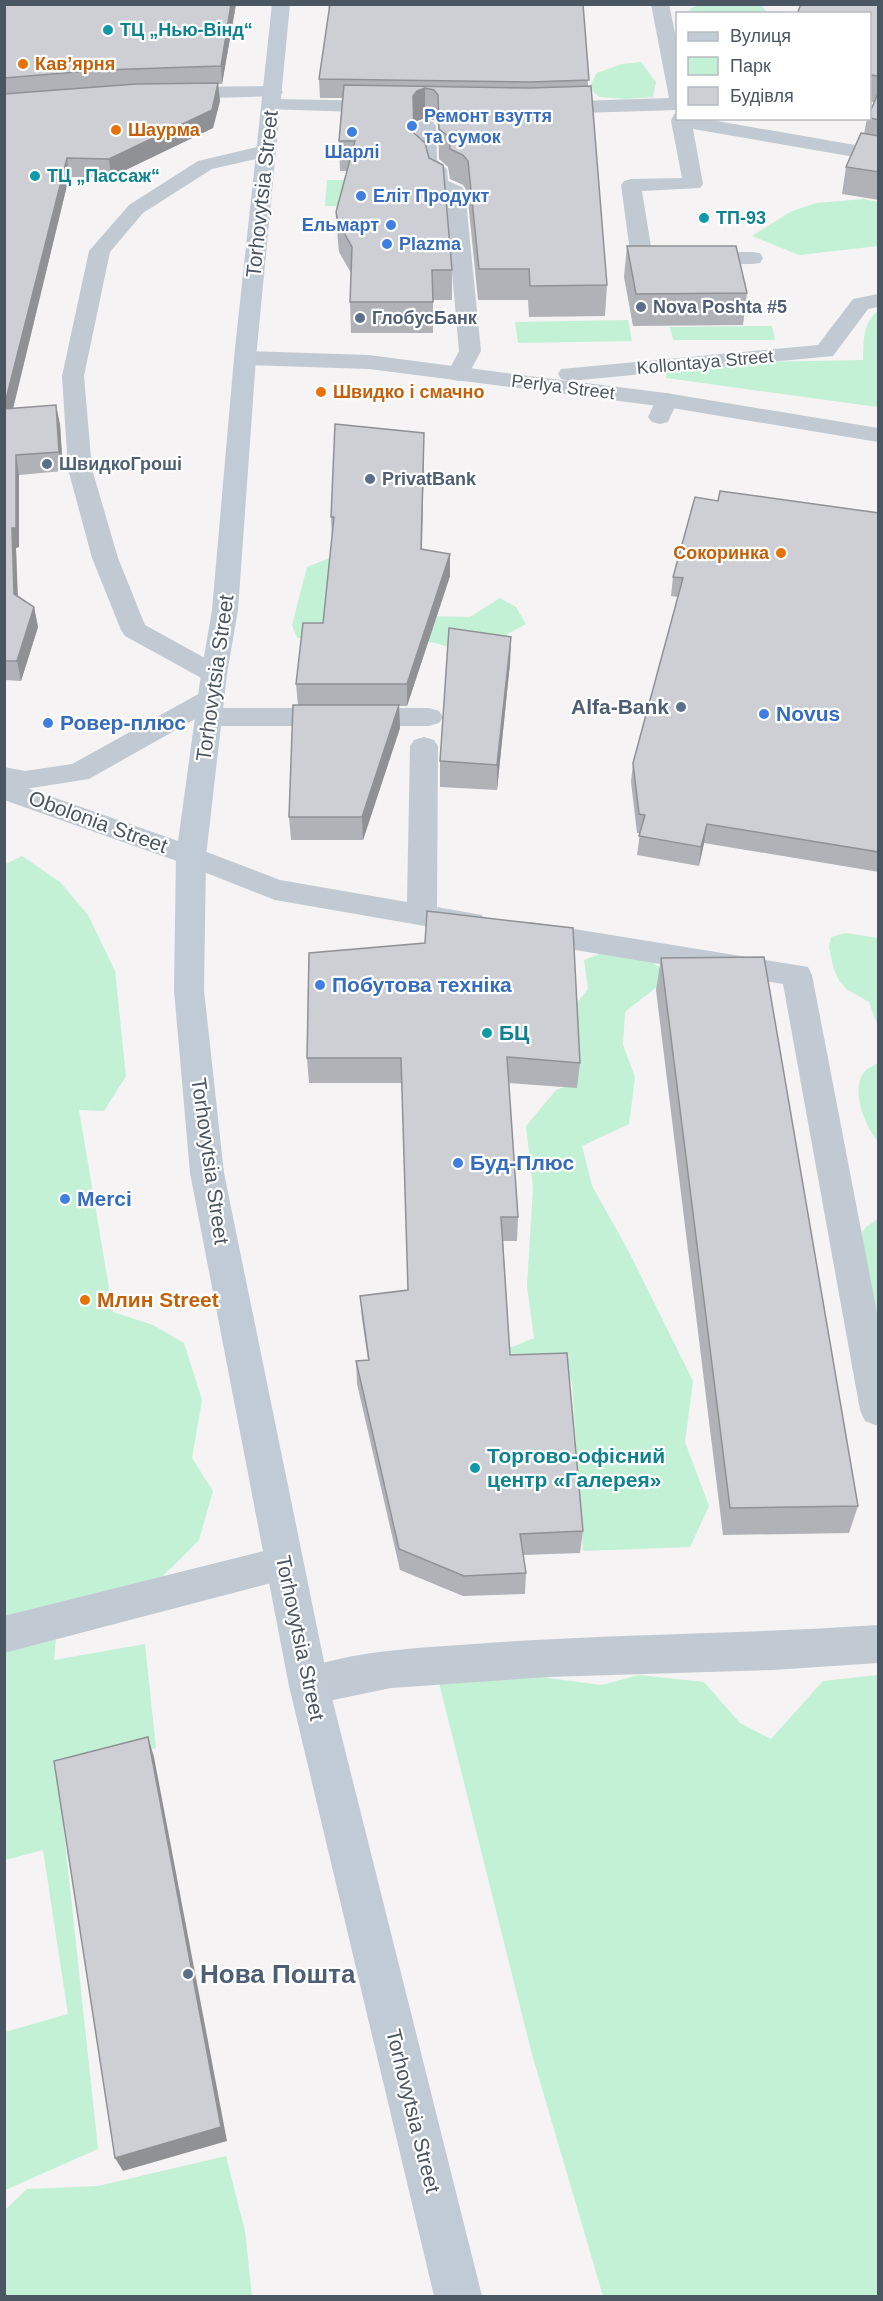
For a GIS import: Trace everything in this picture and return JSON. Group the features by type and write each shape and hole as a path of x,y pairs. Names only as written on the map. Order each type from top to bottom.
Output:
{"main road":[{"name":"Torhovytsia Street","path":"280,4 244,358 225,610 191,856 189,990 207,1173 309,1686 458,2296"}],"street":[{"path":"660,4 676,88"},
{"path":"159,93 404,107"},
{"path":"529,109 676,104"},
{"path":"682,120 693,184 631,184 642,259 752,258"},
{"path":"742,120 879,155"},
{"path":"426,126 427,163 437,169 438,184 455,191 470,351 458,374"},
{"path":"266,151 205,165 136,209 100,251 73,376 80,469 105,558 134,630 212,696 429,717"},
{"name":"Kollontaya Street","path":"508,380 825,351 861,304 879,301"},
{"name":"Perlya Street","path":"244,358 369,363 508,380 663,409 879,435"},
{"path":"4,776 25,780 79,772 212,696"},
{"path":"422,915 424,746"},
{"name":"Obolonia Street","path":"4,789 191,856 275,890 674,957 797,975 879,1410"},
{"path":"4,1635 284,1564"},
{"path":"309,1686 391,1670 514,1660 773,1651 879,1644"}],"green space":[{"path":"699,5 761,5 767,12 692,12 689,9"},
{"path":"641,62 656,82 653,97 626,99 599,97 589,87 597,73 622,64"},
{"path":"327,180 348,180 346,206 325,206"},
{"path":"864,199 878,202 878,246 799,255 752,236 790,212 816,203"},
{"path":"878,311 878,407 666,378 669,364 863,360 866,327"},
{"path":"628,320 632,341 518,343 515,322"},
{"path":"772,326 775,340 673,340 670,327"},
{"path":"330,558 428,616 470,617 500,598 516,607 526,624 507,634 508,656 474,654 435,643 405,638 297,638 292,625 307,567"},
{"path":"22,856 60,882 88,915 115,971 126,1076 104,1111 79,1110 113,1312 153,1325 184,1343 202,1400 192,1458 213,1491 199,1540 155,1584 5,1625 4,865"},
{"path":"846,933 878,938 878,1027 869,1002 846,989 834,970 829,947 831,937"},
{"path":"618,947 643,954 675,981 658,986 625,1012 623,1045 635,1077 629,1124 582,1146 592,1186 628,1250 693,1381 685,1442 709,1506 690,1547 583,1551 572,1382 565,1371 463,1360 512,1347 534,1338 527,1286 533,1188 526,1126 556,1090 576,1083 560,1023 588,989 584,960"},
{"path":"878,1063 878,1141 864,1117 859,1086 866,1070"},
{"path":"878,1219 878,1354 856,1280 859,1237 866,1227"},
{"path":"5,1631 56,1639 54,1660 145,1644 156,1748 58,1776 98,2149 5,2190 5,2032 68,2014 43,1850 5,1860"},
{"path":"518,1645 548,1678 601,1685 639,1675 704,1682 740,1723 771,1739 823,1681 878,1675 878,2296 603,2296 533,2058 438,1679"},
{"path":"226,2156 245,2231 252,2296 5,2296 5,2210 27,2189 98,2186"}],"building":[{"path":"4,4 231,4 221,66 102,70 4,78"},
{"path":"330,4 583,4 589,80 530,82 319,79"},
{"path":"801,4 879,4 879,76 871,75 871,12 798,12"},
{"path":"218,83 212,110 109,159 67,158 4,407 4,94 136,84"},
{"path":"344,85 530,88 591,86 607,285 530,286 529,269 479,269 468,161 463,155 450,149 449,137 439,129 438,95 434,90 425,88 417,91 413,96 414,133 425,143 429,158 443,165 452,270 432,270 433,302 350,302 352,247 338,222 336,212 355,141 339,141"},
{"path":"879,91 879,120 871,118 871,110"},
{"path":"861,133 879,136 879,172 846,167"},
{"path":"627,246 736,246 747,293 636,294"},
{"path":"56,405 59,452 16,455 16,528 12,528 14,594 34,607 17,661 4,661 4,409"},
{"path":"335,424 424,433 421,549 450,554 407,684 296,684 303,623 323,623 334,517 331,517"},
{"name":"Novus","path":"720,491 879,513 879,852 707,824 701,847 639,836 645,815 639,814 633,763 683,578 673,577 695,497 718,501"},
{"path":"449,628 511,637 497,765 440,761"},
{"path":"293,705 399,705 362,817 289,817"},
{"path":"427,911 573,928 580,1063 507,1057 518,1217 501,1217 510,1355 567,1353 583,1531 520,1534 526,1573 464,1576 399,1549 356,1361 369,1360 360,1296 408,1290 401,1058 307,1058 309,953 425,943"},
{"path":"764,957 858,1506 730,1508 661,958"},
{"path":"148,1737 221,2127 115,2158 54,1761"}],"place":[{"name":"ТЦ „Нью-Вінд“","path":"108,30"},
{"name":"Кав’ярня","path":"23,64"},
{"name":"Ремонт взуття та сумок","path":"412,126"},
{"name":"Шаурма","path":"116,130"},
{"name":"Шарлі","path":"352,132"},
{"name":"ТЦ „Пассаж“","path":"35,176"},
{"name":"Еліт Продукт","path":"361,196"},
{"name":"ТП-93","path":"704,218"},
{"name":"Ельмарт","path":"391,225"},
{"name":"Plazma","path":"387,244"},
{"name":"Nova Poshta #5","path":"641,307"},
{"name":"ГлобусБанк","path":"360,318"},
{"name":"Швидко і смачно","path":"321,392"},
{"name":"ШвидкоГроші","path":"47,464"},
{"name":"PrivatBank","path":"370,479"},
{"name":"Сокоринка","path":"781,553"},
{"name":"Alfa-Bank","path":"681,707"},
{"name":"Novus","path":"764,714"},
{"name":"Ровер-плюс","path":"48,723"},
{"name":"Побутова техніка","path":"320,985"},
{"name":"БЦ","path":"487,1033"},
{"name":"Буд-Плюс","path":"458,1163"},
{"name":"Merci","path":"65,1199"},
{"name":"Млин Street","path":"85,1300"},
{"name":"Торгово-офісний центр «Галерея»","path":"475,1468"},
{"name":"Нова Пошта","path":"188,1974"}]}
